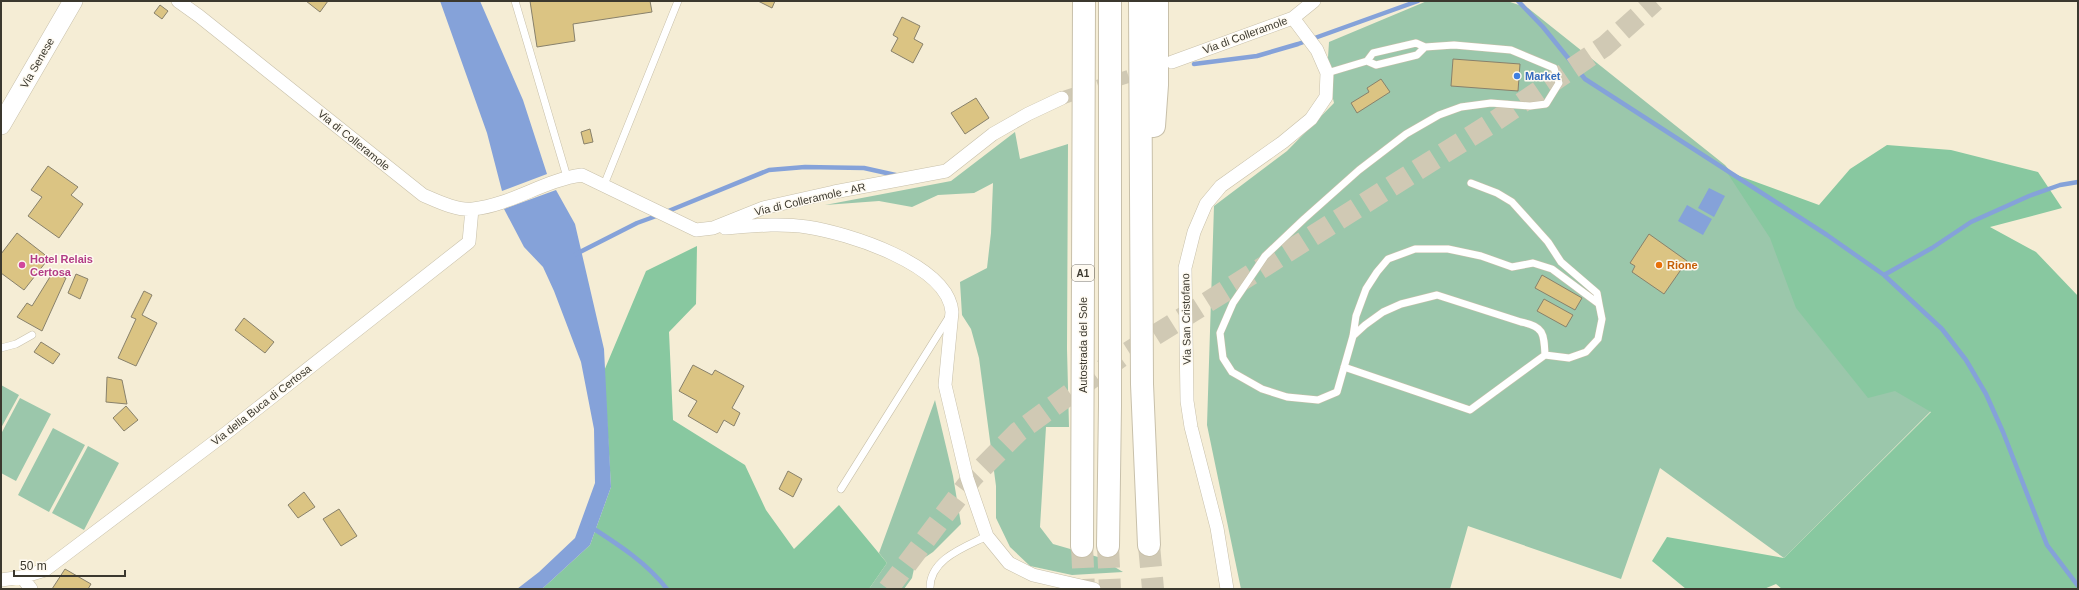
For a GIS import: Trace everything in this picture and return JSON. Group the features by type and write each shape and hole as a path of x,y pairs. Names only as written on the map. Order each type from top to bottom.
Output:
{"highway":[{"name":"Autostrada del Sole","path":"1082,546 1084,1"},
{"path":"1108,546 1110,406 1110,1"},
{"path":"1140,1 1142,384 1149,546"},
{"path":"1141,229 1153,139 1157,85 1157,1"}],"main road":[{"name":"Via Senese","path":"1,125 73,1"}],"street":[{"name":"Via di Colleramole","path":"178,1 199,16 423,195 446,204 472,209 500,202 552,182"},
{"name":"Via di Colleramole","path":"1172,62 1293,18 1314,1"},
{"name":"Via San Cristofano","path":"1227,589 1217,528 1191,427 1187,401 1185,268 1194,232 1206,204 1221,186 1283,142 1311,119 1326,97 1327,73 1317,50 1293,18"},
{"name":"Via di Colleramole - AR","path":"552,182 567,177 582,175 696,230 713,228 763,208 834,192 946,171 993,134 1028,114 1062,98"},
{"name":"Via della Buca di Certosa","path":"1,580 22,577 45,570 225,434 469,242 472,209"},
{"path":"713,228 764,226 805,227 834,232 896,254 926,274 945,291 951,301 952,312 945,386 967,478 987,536 1008,563 1033,575 1094,589"},
{"path":"22,577 31,589"}],"lane":[{"path":"515,1 567,177"},
{"path":"604,185 678,1"},
{"path":"1327,73 1368,61 1373,53 1416,43 1424,47 1454,45 1511,50 1554,68 1559,83 1546,104 1530,106 1491,103 1461,107 1439,115 1413,130 1359,170 1265,256 1233,303 1220,333 1223,358 1232,372 1262,389 1287,396 1318,400 1337,392 1353,336 1356,316 1366,289 1388,259 1415,249 1448,249 1481,256 1512,267 1533,263 1552,269 1599,304"},
{"path":"1368,61 1376,65 1417,55 1424,47"},
{"path":"1344,367 1470,410 1545,355 1568,358 1586,352 1598,339 1602,319 1596,293 1561,262 1548,242 1512,202 1497,193 1471,183"},
{"path":"1353,336 1383,312 1401,304 1437,295 1521,322 1534,324 1544,334 1545,355"},
{"path":"840,489 952,312"},
{"path":"1,348 16,344 32,335"},
{"path":"930,589 937,567 954,552 987,536"}],"green space":[{"path":"1427,1 1507,1 1528,8 1725,165 1931,411 1784,558 1660,468 1621,579 1468,526 1450,589 1241,589 1207,425 1214,206 1287,151 1334,103 1327,73 1329,42"},
{"path":"1015,132 1020,159 1068,144 1067,349 1069,427 1046,427 1040,527 1053,544 1098,557 1123,572 1072,575 1030,566 1010,547 996,518 996,486 979,358 971,329 962,315 960,282 987,268 991,233 993,183 974,193 938,195 912,207 879,201 825,205 951,181"},
{"path":"1887,145 1951,150 2038,172 2062,208 1990,227 2036,252 2078,296 2078,589 1782,589 1776,584 1764,589 1686,589 1652,561 1667,537 1784,558 1931,412 1895,391 1868,398 1796,308 1770,238 1726,171 1819,205 1850,169"},
{"path":"697,246 696,304 669,332 673,420 745,465 766,510 794,549 839,505 887,563 869,589 542,589 590,545 611,487 604,371 646,271"},
{"path":"1,385 19,395 1,428"},
{"path":"20,398 51,414 16,481 1,473 1,434"},
{"path":"935,400 953,476 961,524 933,552 915,564 912,578 904,589 869,589 887,563 879,553"},
{"path":"53,428 85,445 49,512 18,495"},
{"path":"88,446 119,463 84,530 52,513"}],"water":[{"path":"440,1 480,1 523,100 547,174 502,191 487,133"},
{"path":"1709,188 1725,196 1714,217 1698,208"},
{"path":"556,190 575,224 604,349 611,487 590,545 542,589 517,589 539,572 575,538 595,483 594,429 581,362 554,291 543,267 524,247 504,209"},
{"path":"1687,205 1712,219 1703,235 1678,221"}],"building":[{"path":"306,1 328,1 320,12"},
{"path":"530,1 650,1 652,12 573,24 575,41 537,47"},
{"path":"758,1 775,1 772,8"},
{"path":"160,5 168,11 162,19 154,13"},
{"path":"902,17 920,26 914,39 923,44 913,63 891,51 898,38 893,35"},
{"path":"1453,59 1520,64 1518,91 1451,86"},
{"path":"1381,79 1390,92 1357,113 1351,103 1369,92 1367,88"},
{"path":"976,98 989,118 965,134 951,113"},
{"path":"590,129 593,142 584,144 581,132"},
{"path":"48,166 78,187 71,195 83,204 59,238 28,216 42,197 31,190"},
{"name":"Hotel Relais Certosa","path":"17,233 49,258 24,290 1,273 1,254"},
{"name":"Rione","path":"1649,234 1687,261 1664,294 1632,272 1635,266 1630,263"},
{"path":"53,272 66,278 42,331 17,317 27,303 32,306"},
{"path":"76,274 88,279 80,299 68,293"},
{"path":"1542,275 1582,298 1575,310 1535,288"},
{"path":"144,291 152,295 142,315 157,323 136,366 118,358 136,319 131,317"},
{"path":"1544,299 1573,315 1566,327 1537,311"},
{"path":"244,318 274,342 265,353 235,330"},
{"path":"41,342 60,354 53,364 34,352"},
{"path":"693,365 712,375 715,370 744,386 732,408 740,413 734,426 724,420 717,433 688,416 697,401 679,391"},
{"path":"107,377 122,380 127,404 106,402"},
{"path":"126,406 138,420 124,431 113,418"},
{"path":"788,471 802,479 793,497 779,489"},
{"path":"304,492 315,507 298,518 288,505"},
{"path":"339,509 357,536 341,546 323,519"},
{"path":"65,569 91,584 88,589 52,589"}],"waterway":[{"path":"1194,64 1257,56 1298,44 1418,1"},
{"path":"1518,1 1543,27 1585,79 1827,235 1884,275 1942,329 1966,360 1986,394 2003,432 2047,545 2078,586"},
{"path":"666,212 769,170 805,167 864,168 900,176"},
{"path":"1884,275 1932,248 1971,222 2029,196 2060,185 2078,182"},
{"path":"576,254 637,223 659,215"},
{"path":"591,527 642,563 667,589"}],"tunnel":[{"path":"888,589 973,477 1018,432 1122,356 1495,121 1605,46 1655,1"},
{"path":"1062,98 1145,71"},
{"path":"1149,545 1153,589"},
{"path":"1082,546 1084,589"},
{"path":"1108,546 1110,589"}],"place":[{"name":"Market","path":"1517,76"},
{"name":"Hotel Relais Certosa","path":"22,265"},
{"name":"Rione","path":"1659,265"}]}
